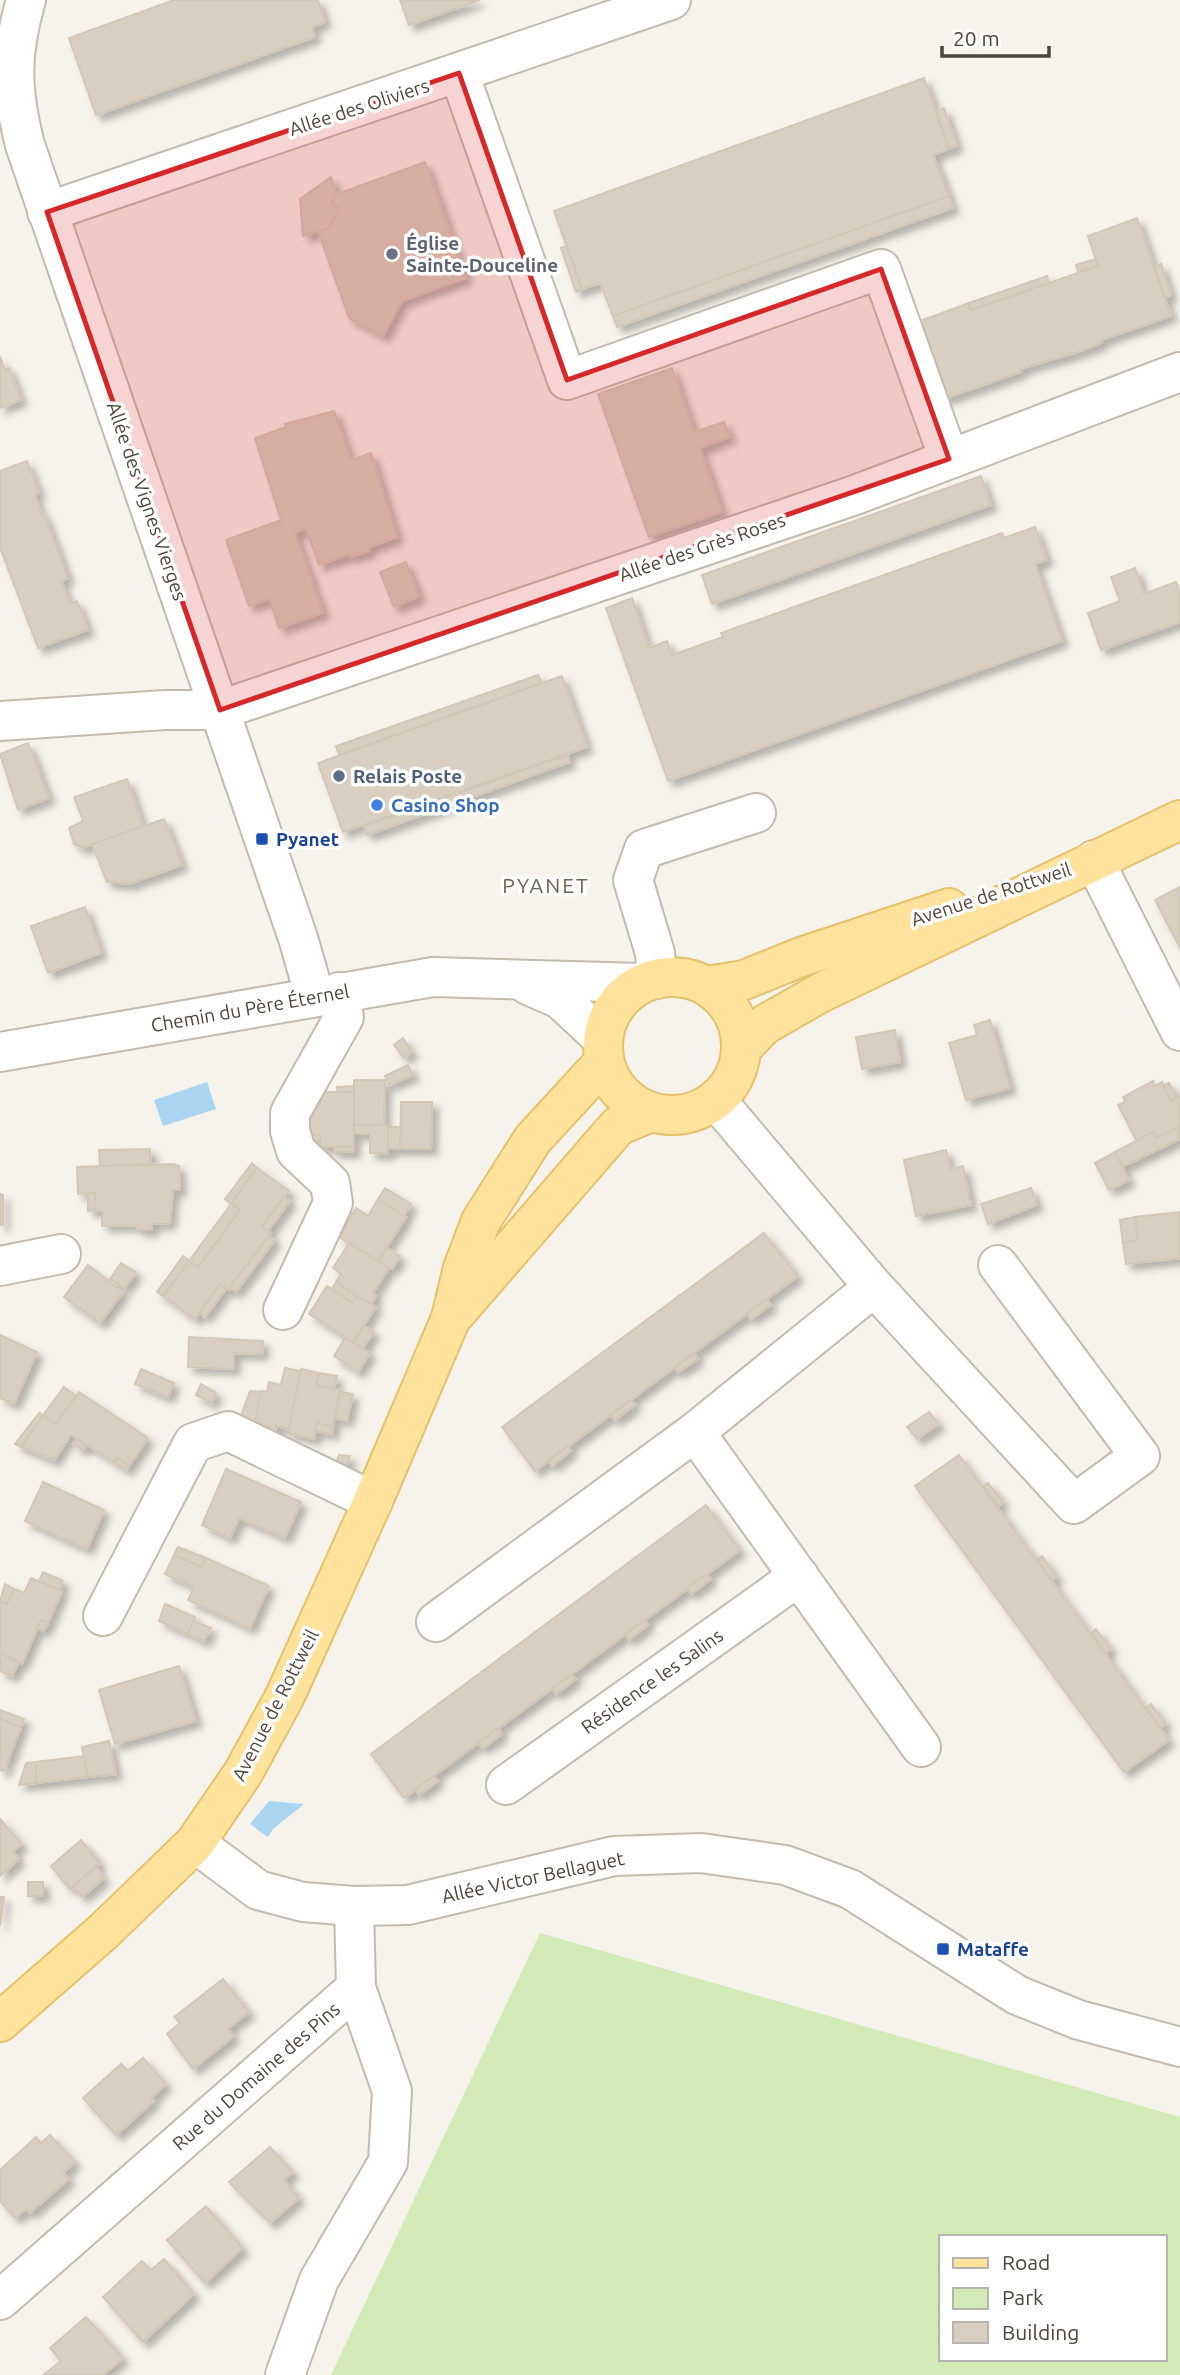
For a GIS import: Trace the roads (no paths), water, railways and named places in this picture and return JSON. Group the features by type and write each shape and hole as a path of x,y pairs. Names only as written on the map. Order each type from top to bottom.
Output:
{"main road":[{"path":"1094,860 1180,820"},
{"name":"Avenue de Rottweil","path":"707,986 744,980 801,957 1094,860"},
{"name":"Avenue de Rottweil","path":"741,1048 764,1025 820,993 1094,860"},
{"path":"686,978 707,986 724,1000 736,1018 741,1048 731,1083 716,1100 696,1111 673,1115 651,1112 629,1100 613,1083 603,1050 609,1015 623,996 650,981 686,978"},
{"name":"Avenue de Rottweil","path":"0,2022 104,1931 195,1843 243,1773 285,1696 373,1501 451,1318 463,1268 481,1220 533,1139 603,1050"},
{"name":"Avenue de Rottweil","path":"451,1318 618,1126 651,1112"}],"street":[{"name":"Allée des Vignes Vierges","path":"26,0 12,62 14,102 47,212 298,938 327,995 344,1017 290,1113 290,1131 296,1151 330,1182 333,1203 283,1310"},
{"name":"Allée des Oliviers","path":"47,212 671,0"},
{"path":"459,74 567,380 881,269 949,459"},
{"name":"Allée des Grès Roses","path":"0,721 165,710 220,710 855,495 1180,372"},
{"path":"650,981 655,953 633,880 644,849 756,813"},
{"path":"1094,860 1180,1031"},
{"name":"Chemin du Père Éternel","path":"0,1052 433,977 650,981"},
{"name":"Chemin du Père Éternel","path":"502,979 534,986 560,999 603,1050"},
{"path":"716,1100 874,1287 1074,1504 1140,1457 998,1265"},
{"path":"0,1266 61,1254"},
{"path":"436,1622 695,1432 874,1287"},
{"path":"103,1616 193,1443 228,1431 373,1501"},
{"path":"695,1432 921,1747"},
{"name":"Résidence les Salins","path":"506,1785 799,1576"},
{"name":"Allée Victor Bellaguet","path":"195,1843 258,1890 303,1902 354,1906 408,1905 614,1856 701,1853 785,1865 850,1889 1017,1995 1079,2020 1180,2047"},
{"path":"354,1906 356,1988"},
{"name":"Rue du Domaine des Pins","path":"0,2300 356,1988 392,2091 388,2162 319,2280 285,2375"}],"water":[{"path":"207,1082 216,1109 163,1126 154,1100"},
{"path":"269,1801 304,1804 273,1829 268,1837 250,1824"}],"place":[{"name":"Église Sainte-Douceline","path":"392,254"},
{"name":"Relais Poste","path":"339,776"},
{"name":"Casino Shop","path":"377,805"},
{"name":"Pyanet","path":"262,839"},
{"name":"Mataffe","path":"943,1949"}],"district":[{"name":"PYANET","path":"546,886"}]}
